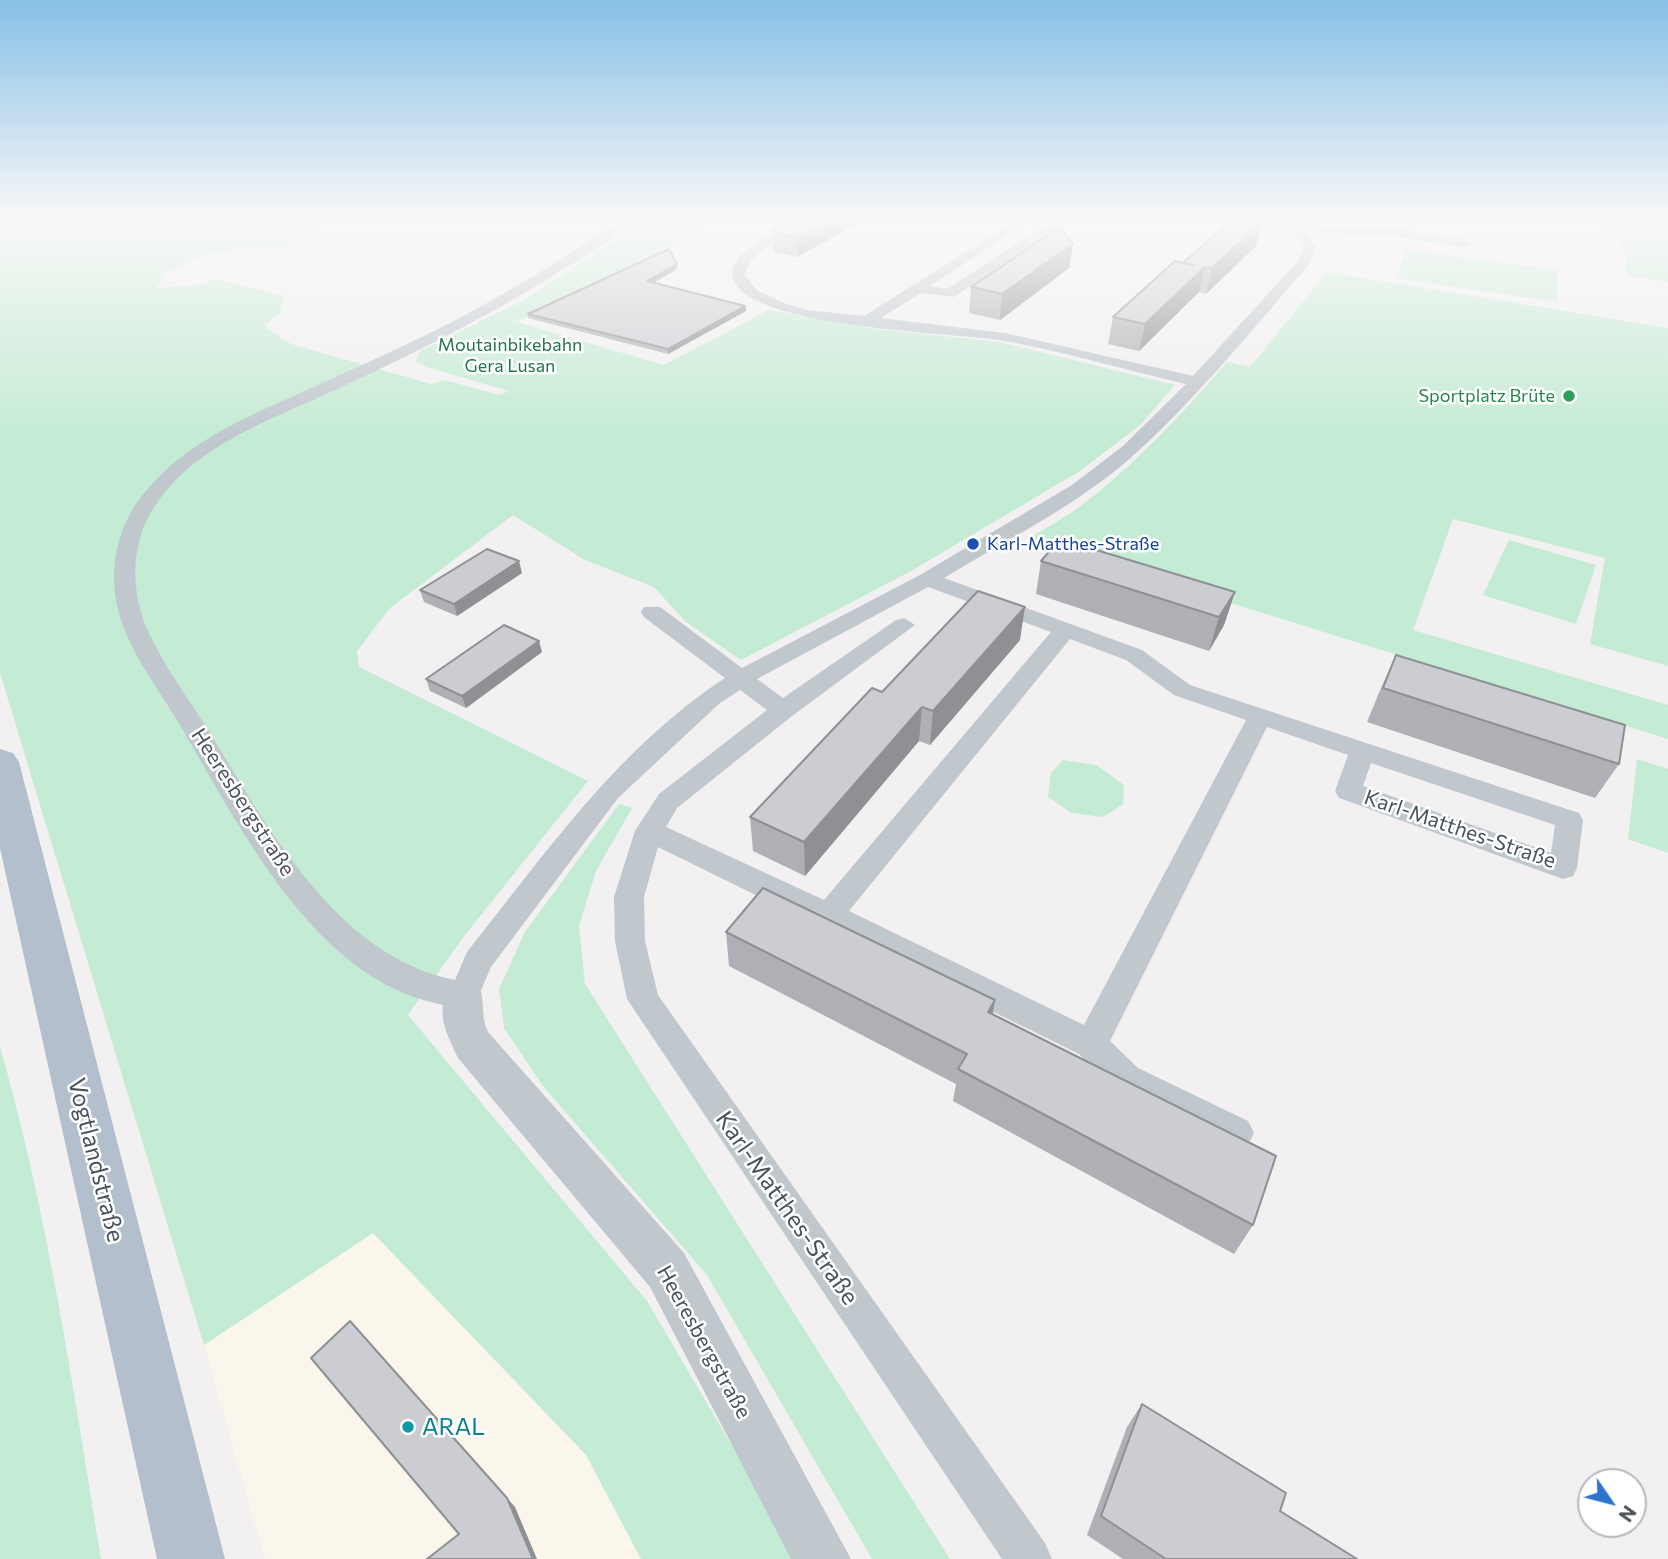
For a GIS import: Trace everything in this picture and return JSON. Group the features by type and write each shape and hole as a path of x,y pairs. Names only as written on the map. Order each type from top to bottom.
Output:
{"main road":[{"name":"Vogtlandstraße","path":"0,762 191,1559"}],"street":[{"name":"Heeresbergstraße","path":"521,293 235,429 181,464 156,489 127,546 124,580 130,616 152,658 271,854 316,909 382,964 420,986 464,995 463,1022 473,1045 667,1270 822,1559"},
{"path":"753,293 780,308 1005,337 1197,382"},
{"path":"865,321 910,293"},
{"path":"464,995 478,961 609,791 711,698 741,678 927,579 1079,489 1129,450 1197,382 1277,293"},
{"name":"Karl-Matthes-Straße","path":"927,579 1067,628 1134,655 1182,690 1260,717 1362,750 1569,820 1563,868 1348,791 1362,750"},
{"path":"652,612 783,710"},
{"name":"Karl-Matthes-Straße","path":"904,625 783,710 668,801 649,831 628,897 630,941 643,999 1029,1559"},
{"path":"829,915 1067,628"},
{"path":"1091,1044 1260,717"},
{"path":"649,831 829,915 1091,1044 1126,1079 1236,1133"}],"shaded area":[{"path":"373,1233 586,1455 641,1559 265,1559 204,1345"}],"green space":[{"name":"Moutainbikebahn Gera Lusan","path":"0,293 271,293 284,296 281,311 264,326 291,344 431,384 445,380 499,395 509,391 426,367 416,361 420,351 535,293 579,293 517,322 664,365 769,310 869,328 1000,342 1175,385 1140,425 1080,471 911,571 741,660 686,622 654,587 585,560 513,515 390,608 357,651 359,667 588,781 465,935 408,1015 647,1301 763,1499 794,1559 641,1559 586,1455 373,1233 204,1345 0,673"},
{"path":"1310,293 1453,293 1668,328 1668,666 1590,644 1605,558 1453,519 1413,630 1668,705 1668,739 1028,540 1075,510 1121,473 1176,419 1227,362 1250,367"},
{"path":"1495,293 1557,293 1557,302"},
{"path":"1509,540 1596,565 1576,624 1483,595"},
{"path":"1637,759 1668,769 1668,853 1628,839"},
{"path":"1063,760 1096,765 1124,785 1123,804 1103,817 1072,813 1048,797 1051,773"},
{"path":"619,804 632,808 596,871 579,926 585,984 950,1559 872,1559 707,1275 543,1086 504,1028 499,989 525,932"},
{"path":"0,1047 46,1237 101,1559 0,1559"}],"building":[{"path":"574,293 693,293 745,306 668,349 528,314"},
{"path":"1140,293 1178,293 1145,324 1113,317"},
{"path":"1060,539 1235,592 1219,617 1041,561"},
{"path":"487,549 519,561 454,604 420,590"},
{"path":"978,591 1025,607 933,711 922,707 804,842 750,817 872,688 882,692"},
{"path":"504,625 539,641 462,696 426,679"},
{"path":"1396,655 1625,725 1619,764 1383,688"},
{"path":"763,888 995,1000 988,1012 1276,1156 1253,1225 958,1069 967,1054 726,932"},
{"name":"ARAL","path":"350,1321 507,1498 533,1559 427,1559 459,1534 311,1358"},
{"path":"1142,1404 1286,1493 1280,1511 1357,1559 1166,1559 1101,1516"}],"place":[{"name":"Sportplatz Brüte","path":"1569,396"},
{"name":"Karl-Matthes-Straße","path":"973,544"},
{"name":"ARAL","path":"408,1427"}]}
